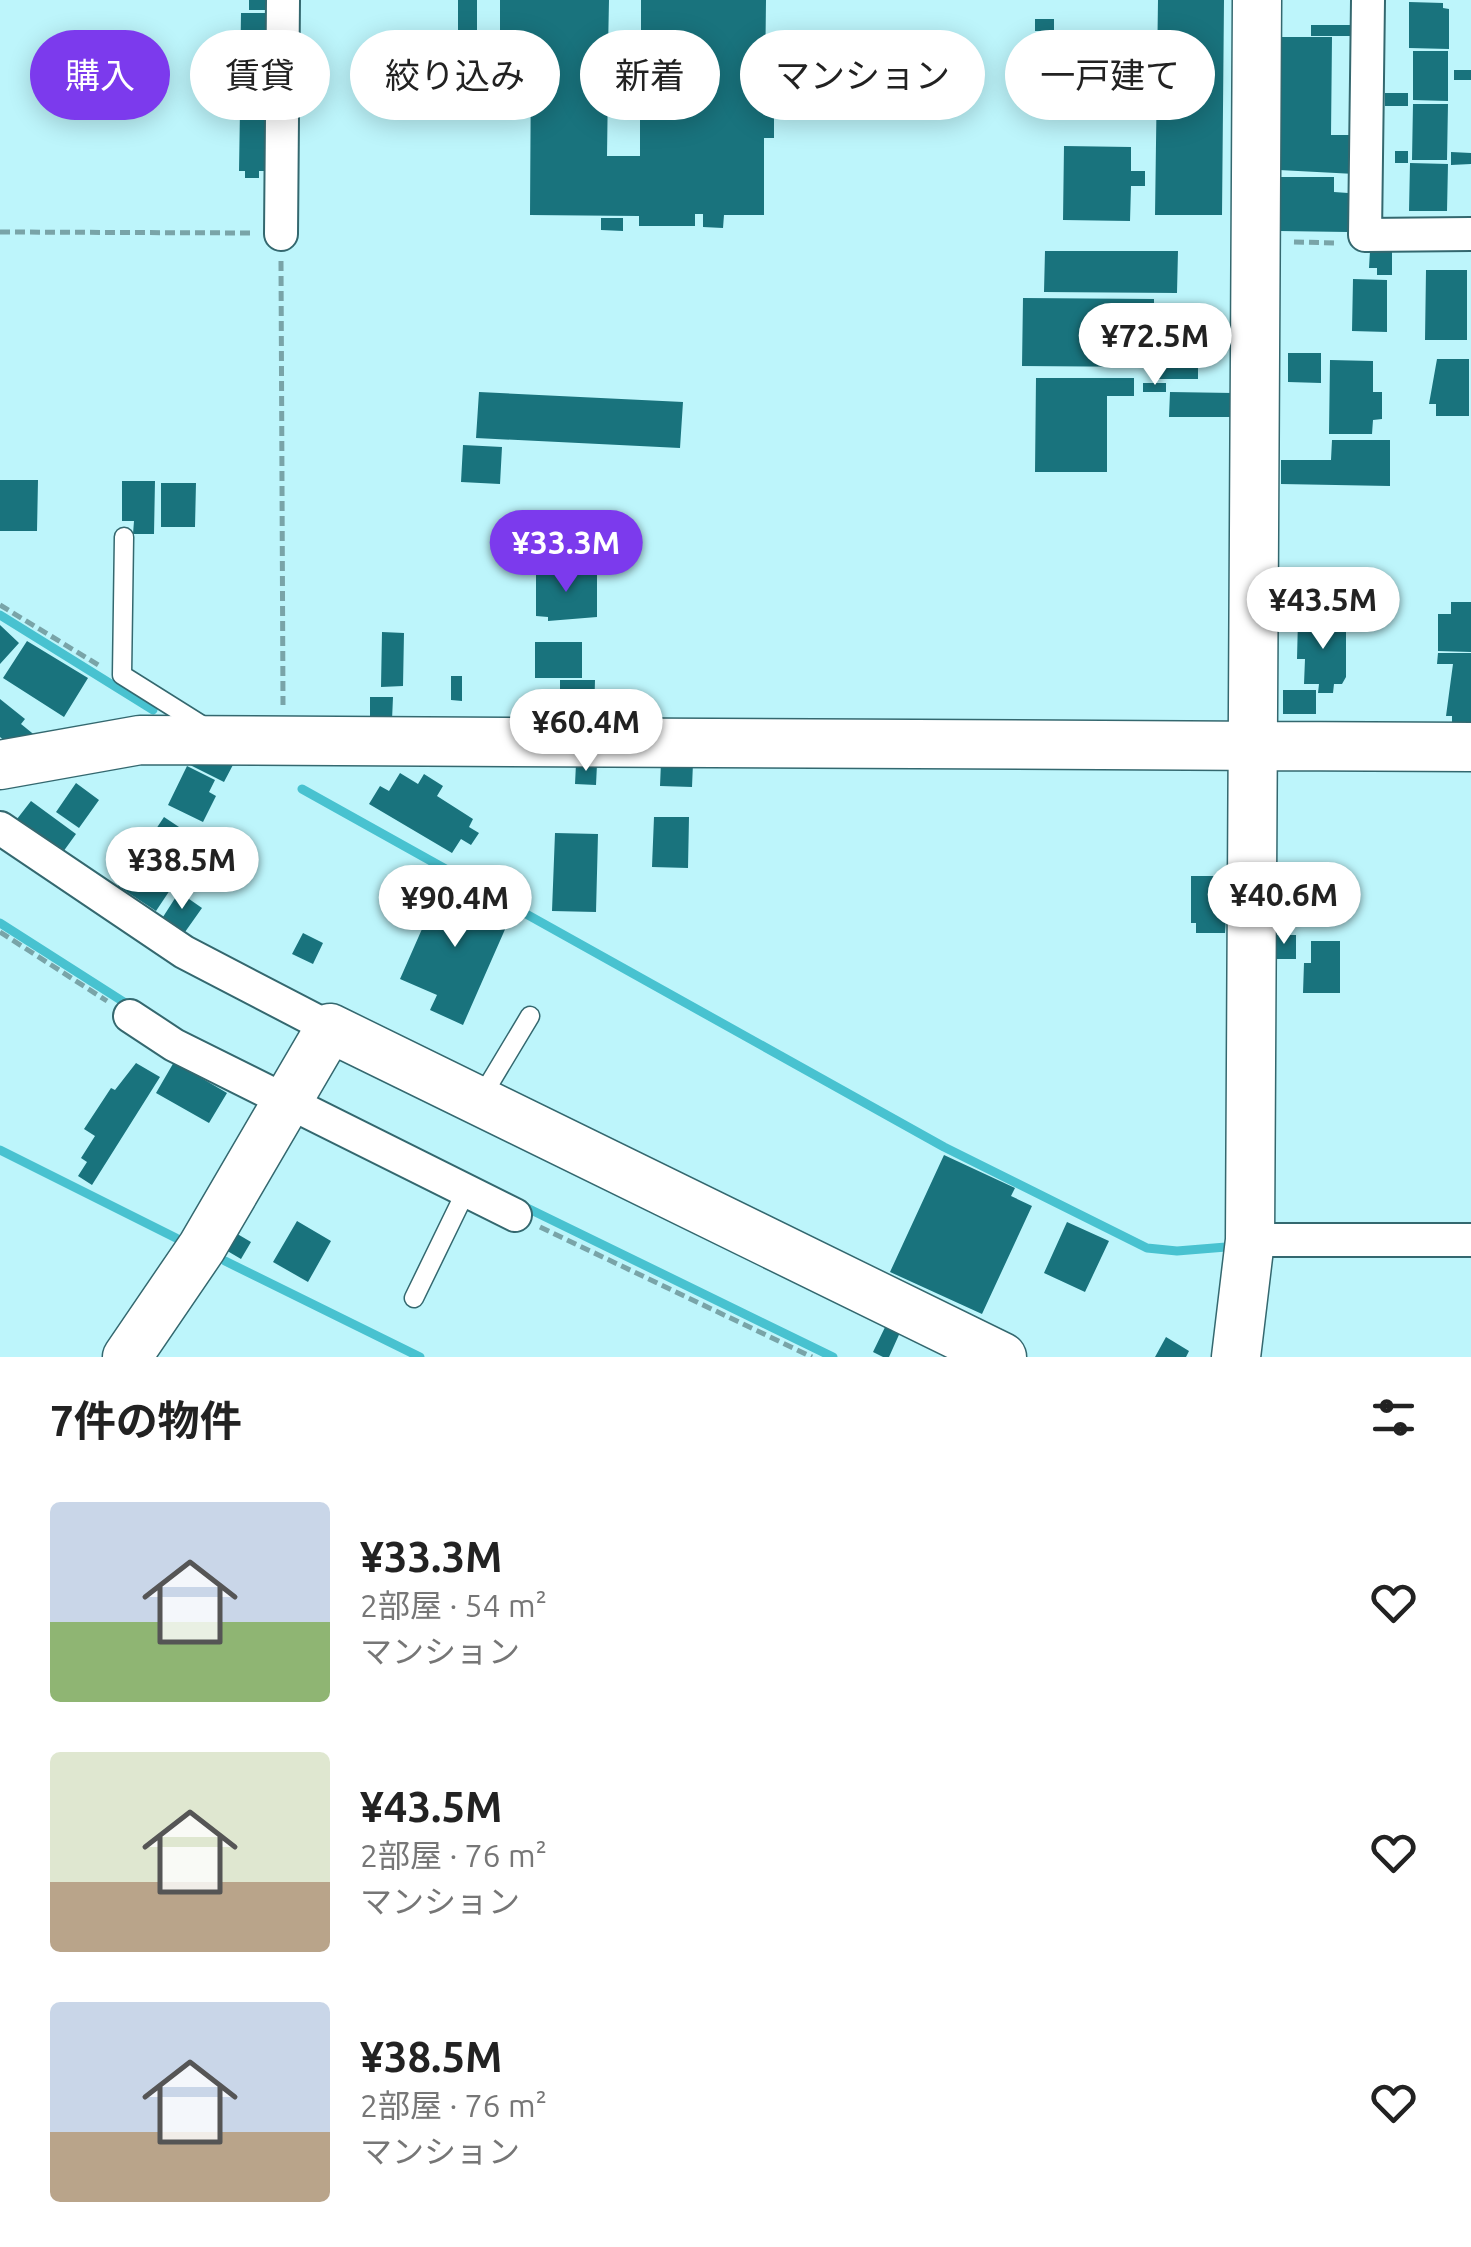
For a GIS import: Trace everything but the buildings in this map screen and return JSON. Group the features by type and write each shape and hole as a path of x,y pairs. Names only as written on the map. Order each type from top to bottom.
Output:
{"street":[{"path":"281,234 282,0"},
{"path":"1236,1357 1250,1240 1257,0"},
{"path":"1368,0 1365,234 1471,234"},
{"path":"0,765 140,740 1471,747"},
{"path":"0,828 184,952 478,1102 1002,1357"},
{"path":"130,1016 174,1044 285,1102 515,1215"},
{"path":"127,1357 202,1247 330,1028"},
{"path":"1250,1240 1471,1240"}],"lane":[{"path":"124,537 122,675 225,740"},
{"path":"478,1102 530,1016"},
{"path":"414,1298 466,1190"}],"path":[{"path":"0,232 281,234 284,740"},
{"path":"1256,242 1353,242 1365,234"},
{"path":"0,606 122,675"},
{"path":"0,932 130,1016"},
{"path":"515,1215 812,1357"}],"waterway":[{"path":"0,615 153,710"},
{"path":"302,789 944,1147 1147,1248 1177,1251 1226,1247"},
{"path":"0,923 130,1006"},
{"path":"0,1150 176,1238"},
{"path":"521,1205 833,1357"},
{"path":"225,1261 420,1357"}]}
